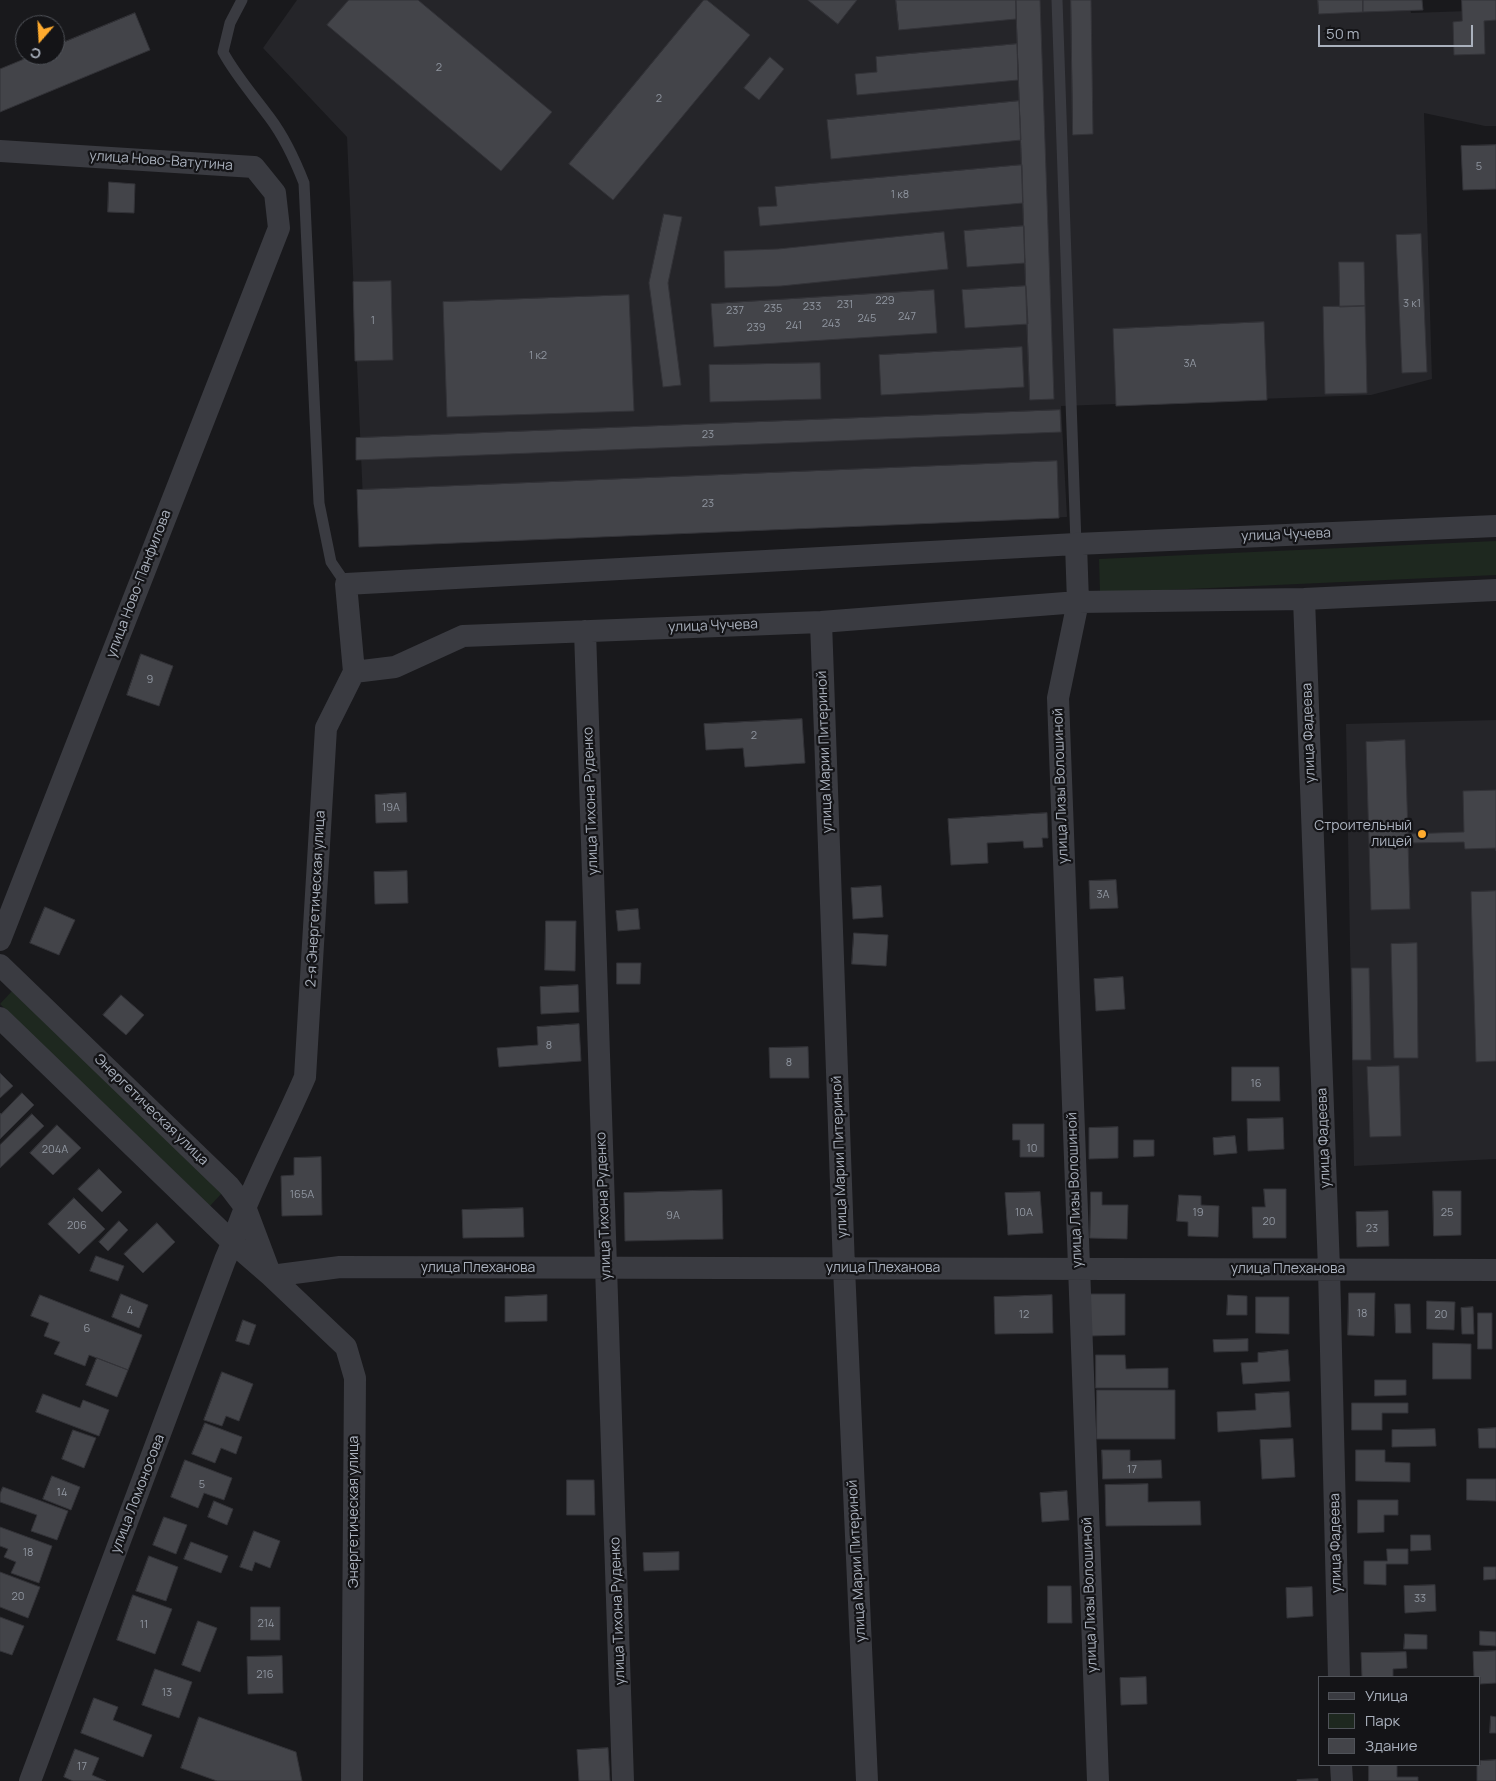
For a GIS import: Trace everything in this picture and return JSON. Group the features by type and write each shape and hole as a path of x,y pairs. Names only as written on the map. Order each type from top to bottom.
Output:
{"street":[{"name":"улица Ново-Ватутина","path":"0,151 254,167 275,193 279,228"},
{"name":"улица Ново-Панфилова","path":"0,940 279,228"},
{"name":"улица Чучева","path":"346,584 1076,544 1496,526"},
{"path":"1076,544 1078,602"},
{"path":"346,584 354,672"},
{"name":"улица Чучева","path":"354,672 395,667 463,636 821,622 1078,602 1304,599 1496,590"},
{"name":"улица Фадеева","path":"1304,599 1329,1269 1339,1676"},
{"name":"улица Лизы Волошиной","path":"1078,602 1058,698 1098,1781"},
{"name":"улица Марии Питериной","path":"821,622 844,1268 867,1781"},
{"name":"улица Тихона Руденко","path":"585,631 623,1781"},
{"name":"2-я Энергетическая улица","path":"245,1207 305,1077 326,728 354,672"},
{"name":"Энергетическая улица","path":"0,965 229,1186 245,1207 271,1276"},
{"name":"Энергетическая улица","path":"0,1018 233,1243 271,1276 346,1348 355,1378 352,1781"},
{"name":"улица Ломоносова","path":"30,1781 245,1207"},
{"name":"улица Плеханова","path":"271,1276 340,1267 1496,1270"},
{"path":"1341,1766 1342,1781"}],"lane":[{"path":"242,0 230,23 223,52 234,73 271,119 292,152 304,183 319,503 331,562 346,584"},
{"path":"1057,0 1076,544"}],"shaded area":[{"path":"297,0 1409,0 1411,13 1468,11 1496,0 1496,126 1485,126 1424,113 1432,379 1371,395 1061,406 1067,517 365,546 347,137 263,48"},
{"name":"Строительный лицей","path":"1496,720 1496,1159 1354,1166 1346,724"}],"green space":[{"path":"1496,541 1496,575 1100,593 1099,559"},
{"path":"12,991 222,1193 210,1206 0,1004"}],"building":[{"path":"349,0 418,0 552,112 501,171 327,25"},
{"path":"704,0 707,0 750,35 613,200 569,164"},
{"path":"808,0 857,0 838,24"},
{"path":"896,0 1016,0 1016,19 899,30"},
{"path":"1016,0 1040,0 1054,399 1030,400"},
{"path":"1071,0 1091,0 1093,134 1073,135"},
{"path":"1318,0 1363,0 1363,12 1319,14"},
{"path":"1363,0 1422,0 1423,10 1363,12"},
{"path":"1462,0 1496,0 1496,20 1484,21 1485,54 1454,55 1453,22 1462,21"},
{"path":"135,13 150,50 0,112 0,69 15,63 15,65 65,65 65,42"},
{"path":"1017,44 1018,80 857,95 855,74 877,72 876,57"},
{"path":"770,57 784,69 759,100 744,88"},
{"path":"1019,101 1021,140 831,159 827,120"},
{"path":"1496,145 1496,189 1463,190 1461,146"},
{"path":"1022,165 1023,203 760,226 758,207 777,206 775,187"},
{"path":"109,182 135,184 134,213 108,212"},
{"path":"664,214 682,217 668,283 681,385 663,387 649,283"},
{"path":"1024,226 1025,263 967,267 964,231"},
{"path":"944,232 948,269 781,286 725,288 724,251 778,249"},
{"path":"1421,234 1427,372 1402,373 1396,235"},
{"path":"1339,262 1364,262 1365,306 1340,307"},
{"path":"391,281 393,360 355,361 353,282"},
{"path":"1026,286 1028,324 965,328 962,290"},
{"path":"934,290 937,333 714,347 711,304"},
{"path":"629,295 634,411 447,417 443,302"},
{"path":"1365,306 1367,393 1325,394 1323,307"},
{"path":"1264,322 1267,400 1116,406 1113,329"},
{"path":"1022,347 1024,387 881,395 879,355"},
{"path":"820,363 821,399 710,402 709,365"},
{"path":"1060,410 1061,432 356,460 356,438"},
{"path":"1057,461 1059,518 359,547 357,490"},
{"path":"141,654 173,666 159,706 127,695"},
{"path":"802,719 805,763 745,767 743,748 706,750 704,724"},
{"path":"1405,740 1408,834 1464,832 1463,791 1496,790 1496,848 1465,849 1464,842 1408,843 1410,909 1371,910 1366,742"},
{"path":"406,793 407,822 376,823 375,795"},
{"path":"1047,813 1048,838 1042,838 1043,847 1024,848 1023,841 987,843 988,863 951,865 948,819"},
{"path":"407,871 408,903 375,904 374,872"},
{"path":"1116,880 1118,908 1090,909 1089,881"},
{"path":"881,886 883,917 853,919 851,888"},
{"path":"1496,891 1496,1061 1476,1062 1471,892"},
{"path":"45,907 75,920 59,955 30,943"},
{"path":"638,909 640,929 618,931 616,911"},
{"path":"546,921 576,921 575,971 545,970"},
{"path":"854,933 888,935 886,966 852,964"},
{"path":"1417,943 1418,1058 1394,1058 1391,944"},
{"path":"617,963 641,963 640,984 617,984"},
{"path":"1352,968 1369,968 1371,1060 1353,1060"},
{"path":"1123,977 1125,1009 1096,1011 1094,979"},
{"path":"578,985 579,1012 541,1014 540,987"},
{"path":"121,995 144,1015 126,1035 103,1015"},
{"path":"579,1024 581,1061 499,1067 497,1048 538,1045 537,1027"},
{"path":"808,1047 809,1078 770,1078 769,1048"},
{"path":"1399,1066 1401,1136 1370,1137 1367,1067"},
{"path":"1232,1067 1279,1067 1280,1101 1232,1101"},
{"path":"0,1073 13,1086 0,1098"},
{"path":"22,1093 34,1105 0,1139 0,1113"},
{"path":"32,1114 44,1126 0,1168 0,1145"},
{"path":"1283,1118 1284,1149 1248,1151 1247,1119"},
{"path":"1013,1124 1044,1124 1044,1157 1020,1157 1020,1140 1013,1140"},
{"path":"57,1125 81,1148 53,1175 30,1153"},
{"path":"1118,1127 1118,1158 1089,1159 1089,1128"},
{"path":"1235,1136 1237,1153 1214,1155 1213,1138"},
{"path":"1134,1140 1154,1140 1154,1156 1134,1157"},
{"path":"321,1157 322,1215 282,1216 281,1176 294,1175 294,1158"},
{"path":"99,1169 122,1192 102,1212 78,1189"},
{"path":"1264,1189 1286,1189 1286,1238 1253,1238 1252,1207 1265,1207"},
{"path":"722,1190 723,1239 625,1241 624,1193"},
{"path":"1433,1191 1461,1191 1461,1235 1434,1236"},
{"path":"1040,1192 1043,1233 1008,1235 1005,1193"},
{"path":"1091,1192 1102,1192 1102,1205 1128,1205 1127,1239 1090,1238"},
{"path":"1179,1195 1201,1196 1201,1205 1219,1206 1218,1237 1188,1236 1188,1222 1177,1221"},
{"path":"74,1198 105,1229 79,1254 48,1224"},
{"path":"523,1208 524,1237 463,1238 462,1210"},
{"path":"1388,1211 1389,1246 1357,1247 1356,1212"},
{"path":"119,1221 128,1230 108,1251 99,1242"},
{"path":"157,1223 175,1242 143,1273 124,1254"},
{"path":"96,1256 124,1266 118,1281 90,1271"},
{"path":"1349,1293 1375,1293 1374,1336 1348,1335"},
{"path":"121,1294 148,1305 139,1328 112,1317"},
{"path":"1090,1294 1125,1294 1125,1335 1090,1336"},
{"path":"40,1295 142,1335 128,1370 89,1355 85,1366 54,1354 60,1342 44,1336 49,1323 31,1316"},
{"path":"547,1295 547,1321 505,1322 505,1297"},
{"path":"1052,1295 1053,1333 995,1334 994,1297"},
{"path":"1228,1295 1247,1296 1247,1315 1227,1315"},
{"path":"1256,1297 1289,1297 1289,1334 1256,1333"},
{"path":"1427,1301 1455,1302 1454,1330 1427,1329"},
{"path":"1395,1304 1410,1304 1411,1333 1396,1333"},
{"path":"1473,1307 1474,1334 1462,1334 1461,1308"},
{"path":"1478,1313 1492,1313 1492,1349 1478,1349"},
{"path":"243,1320 256,1325 249,1345 236,1341"},
{"path":"1248,1339 1248,1351 1214,1352 1213,1340"},
{"path":"1433,1343 1471,1344 1471,1379 1433,1379"},
{"path":"1288,1350 1290,1381 1243,1384 1241,1363 1258,1362 1258,1353"},
{"path":"1096,1355 1125,1355 1126,1369 1168,1368 1168,1388 1096,1388"},
{"path":"97,1358 128,1370 117,1397 86,1385"},
{"path":"222,1372 253,1384 239,1421 226,1416 222,1426 204,1420"},
{"path":"1375,1380 1406,1380 1406,1395 1375,1396"},
{"path":"1097,1390 1175,1390 1175,1439 1097,1439"},
{"path":"1289,1392 1291,1427 1218,1432 1217,1412 1256,1410 1255,1394"},
{"path":"43,1394 80,1408 83,1400 109,1410 99,1436 36,1412"},
{"path":"1352,1403 1408,1403 1408,1413 1382,1413 1382,1430 1352,1430"},
{"path":"205,1423 242,1437 236,1454 221,1448 215,1463 192,1454"},
{"path":"1496,1428 1496,1448 1479,1448 1478,1429"},
{"path":"1435,1429 1436,1446 1392,1447 1392,1430"},
{"path":"73,1430 96,1438 84,1468 62,1459"},
{"path":"1293,1439 1295,1477 1262,1479 1260,1440"},
{"path":"1102,1450 1130,1450 1130,1461 1161,1460 1162,1478 1103,1479"},
{"path":"1356,1450 1385,1450 1385,1462 1410,1463 1410,1482 1356,1481"},
{"path":"185,1460 232,1478 224,1500 204,1493 198,1508 171,1497"},
{"path":"52,1476 80,1487 71,1510 43,1499"},
{"path":"1467,1479 1496,1479 1496,1501 1467,1500"},
{"path":"567,1480 594,1480 595,1515 567,1515"},
{"path":"1148,1484 1148,1502 1200,1501 1201,1525 1106,1526 1105,1485"},
{"path":"3,1487 68,1511 57,1540 31,1531 37,1515 0,1502 0,1494"},
{"path":"1067,1491 1069,1520 1042,1522 1040,1493"},
{"path":"1358,1500 1398,1500 1398,1515 1384,1515 1384,1532 1358,1533"},
{"path":"214,1501 233,1509 227,1525 208,1517"},
{"path":"164,1517 187,1525 176,1554 153,1545"},
{"path":"0,1527 52,1546 39,1583 11,1573 16,1562 4,1557 8,1549 0,1546"},
{"path":"254,1531 280,1541 270,1568 255,1562 252,1571 240,1567"},
{"path":"1411,1535 1430,1535 1431,1550 1411,1551"},
{"path":"191,1542 228,1556 221,1573 184,1559"},
{"path":"1387,1549 1408,1549 1408,1564 1386,1564 1386,1585 1364,1584 1364,1561 1387,1561"},
{"path":"679,1552 679,1570 644,1571 643,1553"},
{"path":"149,1556 178,1567 166,1601 136,1591"},
{"path":"1484,1567 1496,1567 1496,1579 1484,1580"},
{"path":"0,1572 40,1587 28,1618 0,1607"},
{"path":"1435,1585 1436,1611 1405,1613 1404,1586"},
{"path":"1048,1586 1071,1586 1072,1623 1048,1623"},
{"path":"1312,1587 1313,1616 1287,1618 1286,1588"},
{"path":"133,1595 172,1609 155,1654 117,1640"},
{"path":"251,1607 280,1607 280,1640 251,1640"},
{"path":"0,1617 24,1626 12,1655 0,1651"},
{"path":"198,1621 217,1628 200,1672 182,1665"},
{"path":"1480,1631 1496,1632 1496,1646 1480,1645"},
{"path":"1405,1634 1427,1635 1427,1649 1404,1649"},
{"path":"1496,1651 1496,1683 1481,1684 1481,1676 1474,1676 1473,1652"},
{"path":"1406,1652 1407,1668 1393,1669 1393,1676 1362,1676 1361,1653"},
{"path":"282,1656 283,1693 248,1694 247,1657"},
{"path":"155,1669 192,1682 179,1718 142,1705"},
{"path":"1146,1677 1147,1704 1121,1705 1120,1678"},
{"path":"94,1698 118,1707 113,1720 152,1735 143,1757 81,1733"},
{"path":"1491,1716 1496,1717 1496,1733 1490,1733"},
{"path":"199,1717 296,1752 302,1781 217,1781 181,1768"},
{"path":"608,1748 610,1781 579,1781 577,1750"},
{"path":"75,1749 99,1758 92,1775 106,1781 73,1781 64,1777"},
{"path":"1496,1760 1496,1781 1477,1781 1477,1766 1481,1766 1481,1761"},
{"path":"1369,1766 1397,1766 1397,1777 1418,1777 1418,1781 1369,1781"},
{"path":"1318,1779 1318,1781 1297,1781 1297,1780"}],"place":[{"name":"Строительный лицей","path":"1422,834"}]}
